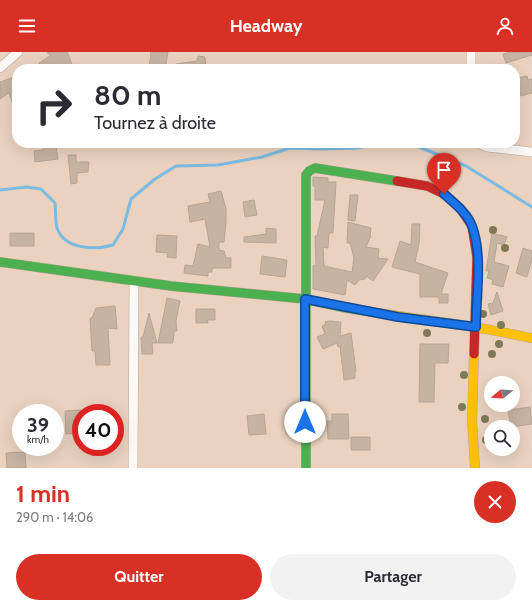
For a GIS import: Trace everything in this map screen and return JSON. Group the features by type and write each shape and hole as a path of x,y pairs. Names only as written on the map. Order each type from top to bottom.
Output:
{"street":[{"path":"0,68 18,52"},
{"path":"470,64 471,52"},
{"path":"496,148 532,152"},
{"path":"306,468 305,179 308,169 314,168 427,186 444,194 460,208 472,226 478,257 472,420 475,468"},
{"path":"0,262 134,281 305,299 398,317 476,327 532,338"},
{"path":"133,468 134,281"}],"building":[{"path":"47,52 67,52 72,64 40,64 50,56"},
{"path":"151,52 168,52 166,64 150,64"},
{"path":"510,52 532,52 532,55 506,63 503,54"},
{"path":"198,56 205,57 206,64 176,64 197,61"},
{"path":"527,76 528,80 532,79 532,93 521,96 520,78"},
{"path":"12,78 12,102 9,93 0,99 0,82"},
{"path":"43,148 56,148 58,159 35,162 34,151 43,150"},
{"path":"68,155 76,155 76,162 89,162 88,172 77,173 77,183 71,184"},
{"path":"313,177 328,178 328,182 336,182 333,233 329,233 328,248 323,247 324,266 352,272 354,258 350,243 347,243 348,222 371,228 371,236 366,247 379,249 378,258 388,259 373,281 366,276 365,279 359,280 355,285 347,280 345,295 313,289 313,266 316,265 315,236 317,236 325,200 315,200 315,186 313,186"},
{"path":"221,191 226,209 226,222 224,242 219,242 219,250 224,251 226,258 231,258 231,268 212,268 212,272 208,272 208,276 184,273 185,265 193,266 198,244 210,247 205,219 190,222 188,206 210,202 208,194"},
{"path":"350,195 358,195 355,221 348,220"},
{"path":"254,200 257,215 245,217 243,202"},
{"path":"412,224 420,224 419,244 415,262 448,273 441,294 448,294 448,303 439,303 439,297 420,297 420,274 392,267 400,241 411,245"},
{"path":"266,228 276,229 276,243 244,242 244,237 266,234"},
{"path":"10,233 34,233 34,246 10,246"},
{"path":"492,233 507,237 504,245 497,243 494,262 509,266 503,287 492,284 493,280 487,278 489,271 486,271"},
{"path":"157,235 177,236 176,258 167,257 168,253 156,252"},
{"path":"523,248 532,251 532,259 527,277 516,273"},
{"path":"262,256 287,260 285,277 260,274"},
{"path":"497,292 503,311 491,315 488,304 493,303"},
{"path":"167,298 180,301 176,321 177,331 174,331 173,343 158,343"},
{"path":"115,306 117,329 108,328 110,365 96,365 95,351 92,351 90,318 92,318 96,308"},
{"path":"196,309 215,309 215,320 207,320 208,323 196,323"},
{"path":"149,313 157,343 152,343 153,354 142,354 141,337 143,337"},
{"path":"325,322 341,322 340,336 351,333 356,371 355,378 344,380 340,346 338,347 337,343 323,349 317,337 325,334 322,326 326,324"},
{"path":"420,344 449,344 448,363 435,363 434,402 419,402"},
{"path":"530,407 532,424 520,426 520,420 510,420 508,412 520,412 520,408"},
{"path":"65,411 72,411 72,434 66,434"},
{"path":"264,414 266,434 249,435 247,416"},
{"path":"332,414 348,414 349,439 328,439 327,421 332,421"},
{"path":"351,437 370,437 370,450 351,450"},
{"path":"6,453 12,453 12,456 25,456 26,468 7,468"}],"waterway":[{"path":"0,190 27,187 41,189 55,203 57,228 67,241 81,247 106,247 113,245 123,229 131,199 155,179 176,166 218,165 262,157 290,148"},
{"path":"290,148 357,148"},
{"path":"421,148 466,166 532,207"}],"traffic: fast":[{"path":"306,468 306,175 309,171 315,168 397,181"},
{"path":"0,262 171,286 305,299 346,308 385,314"}],"traffic: slow":[{"path":"385,314 475,327 532,338"},
{"path":"474,354 472,420 475,468"}],"traffic: jam":[{"path":"397,181 427,186 444,194 460,208 472,226 477,257 474,354"}],"route":[{"path":"305,422 305,299 398,317 476,327 478,257 472,226 460,208 444,194"}]}
